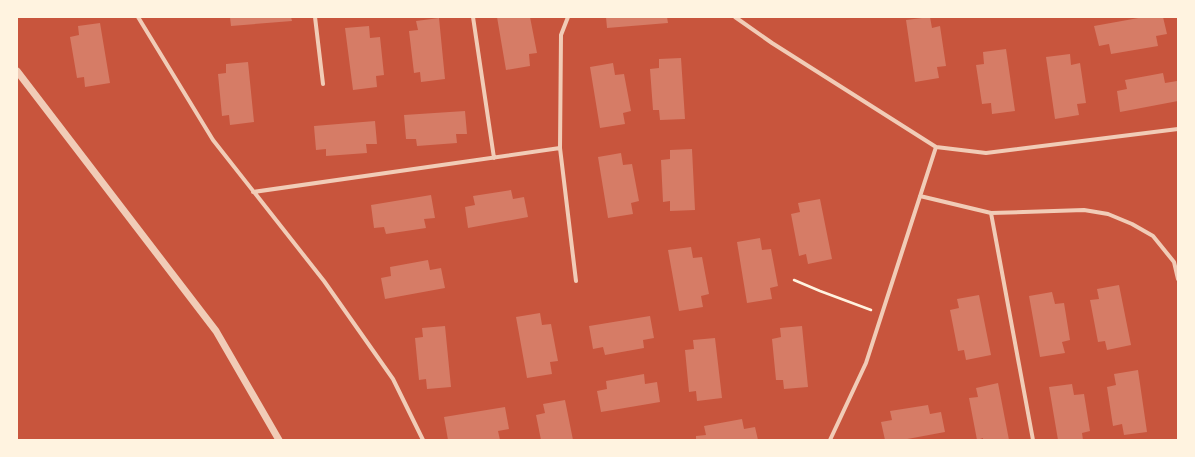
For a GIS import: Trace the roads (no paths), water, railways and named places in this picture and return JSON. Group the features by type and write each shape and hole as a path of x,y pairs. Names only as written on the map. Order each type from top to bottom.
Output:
{"street":[{"path":"138,17 213,140 324,281 393,379 423,440"},
{"path":"315,17 323,84"},
{"path":"473,17 494,158"},
{"path":"568,17 562,35 560,148 576,281"},
{"path":"735,17 740,19 772,43 936,147 986,153 1178,130"},
{"path":"17,71 216,331 279,440"},
{"path":"830,440 866,363 936,147"},
{"path":"253,192 560,148"},
{"path":"920,196 991,213 1084,210 1108,214 1132,224 1153,236 1174,262 1178,279"},
{"path":"991,213 1033,440"}]}
